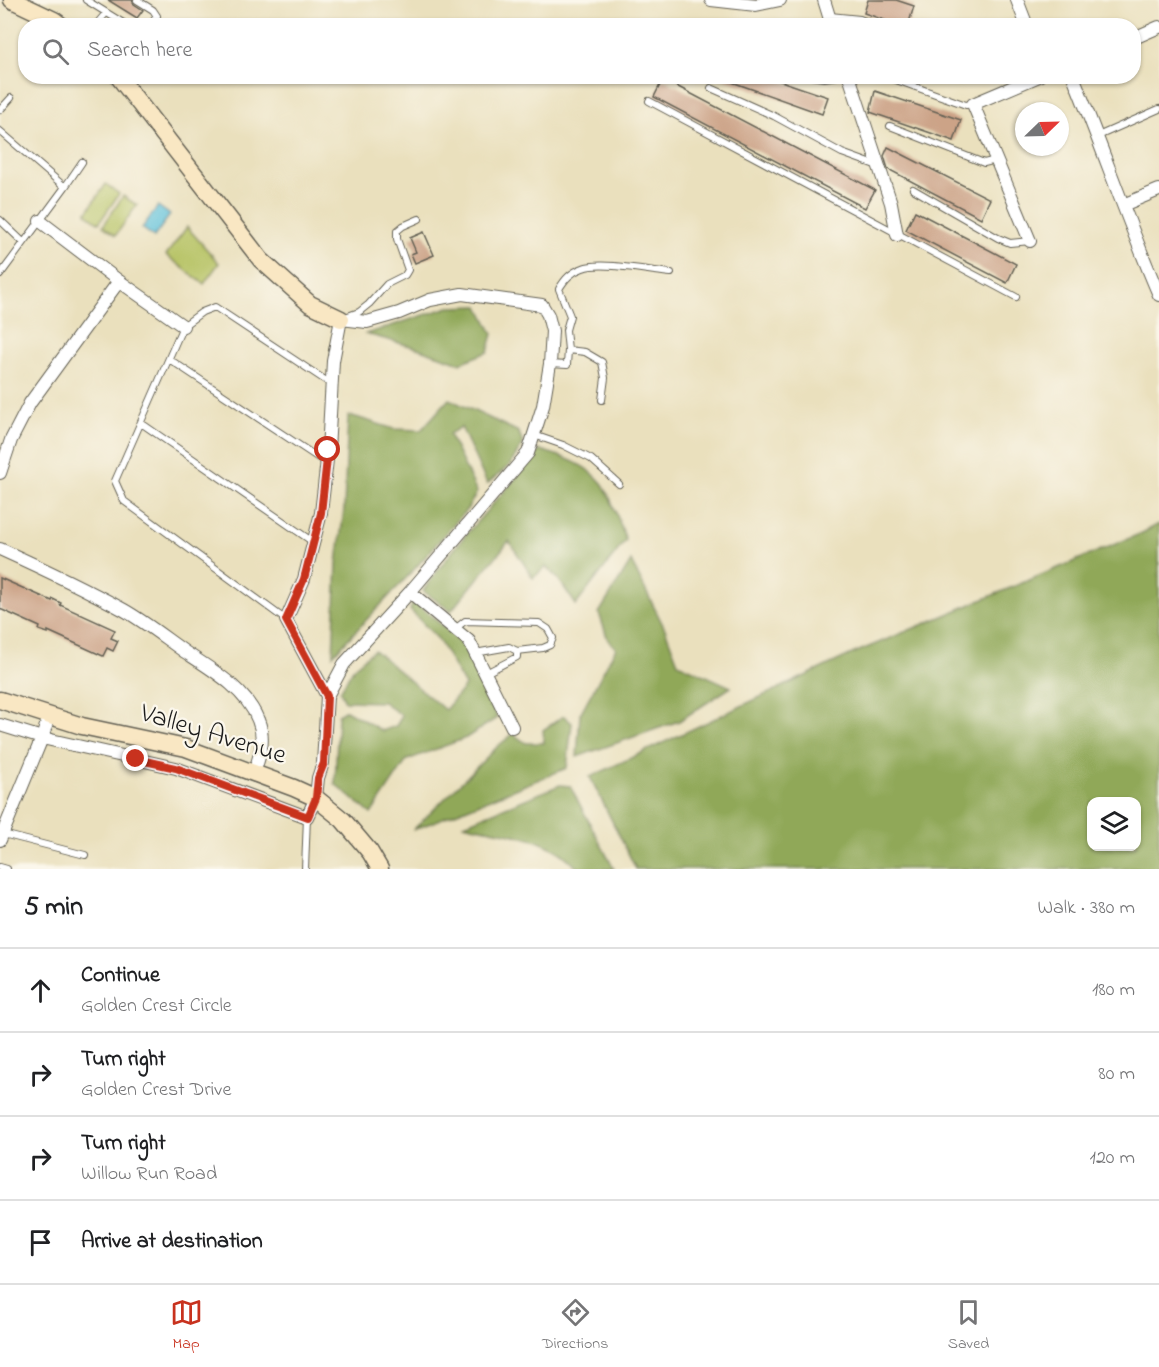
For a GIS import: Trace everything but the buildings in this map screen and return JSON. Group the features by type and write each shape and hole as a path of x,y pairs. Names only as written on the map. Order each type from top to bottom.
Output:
{"main road":[{"path":"12,0 50,18"},
{"path":"124,84 261,260 310,304 341,319"},
{"name":"Valley Avenue","path":"0,700 49,716 186,748 316,798 343,820 370,852 380,869"}],"street":[{"path":"711,0 756,5 780,0"},
{"path":"824,0 830,18"},
{"path":"1017,0 1024,18"},
{"path":"1141,35 1159,27"},
{"path":"852,84 891,203 897,235"},
{"path":"1020,84 974,104 1030,242"},
{"path":"1076,84 1098,136 1127,221 1159,295"},
{"path":"1123,205 1159,190"},
{"path":"40,221 183,326"},
{"path":"0,473 11,441 30,403 119,281"},
{"path":"0,724 42,738 176,768 308,817 316,798 318,778 324,763 327,696 344,664 410,592 528,453 543,406 550,364 552,331 548,315 542,305 462,294 430,300 399,313 367,322 341,319 334,354 327,463 321,513 304,579 286,620 327,696"},
{"path":"0,549 126,611 216,672 238,691 254,710 261,729 262,747 254,773"},
{"path":"410,592 469,641 512,727"},
{"path":"3,830 49,716"}],"lane":[{"path":"86,0 112,18"},
{"path":"138,0 153,10 157,16 156,18"},
{"path":"102,18 106,13"},
{"path":"907,84 966,105 974,104"},
{"path":"711,88 774,116 842,153 879,166"},
{"path":"0,110 11,98"},
{"path":"649,101 1016,297"},
{"path":"1098,136 1159,109"},
{"path":"890,126 984,163 997,160"},
{"path":"0,132 65,188"},
{"path":"0,275 82,162"},
{"path":"913,189 998,238 1010,243 1030,242"},
{"path":"341,319 360,312 387,284 405,275 408,270 397,238 397,231 418,219"},
{"path":"0,220 23,242"},
{"path":"550,364 567,365 566,330 570,316 558,289 568,275 585,267 671,273"},
{"path":"286,620 124,501 115,481 183,326 202,312 215,307 332,385"},
{"path":"568,350 585,352 602,362 605,378 602,400"},
{"path":"169,359 327,463"},
{"path":"141,423 313,543"},
{"path":"534,435 563,445 591,459 619,484"},
{"path":"454,629 465,621 539,623 548,629 553,638 550,645 543,648 517,651 509,647 474,653"},
{"path":"484,674 517,657 517,651"},
{"path":"306,869 308,817"},
{"path":"3,830 86,855"},
{"path":"0,867 7,869"}],"green space":[{"path":"106,184 119,194 99,223 86,213"},
{"path":"123,196 137,205 116,235 103,226"},
{"path":"187,227 219,263 204,284 166,255"},
{"path":"479,306 493,334 488,352 460,363 366,334 449,307"},
{"path":"449,399 519,432 523,444 510,465 487,484 461,427 449,434 477,492 468,508 411,573 333,655 337,563 344,509 348,416 394,429 421,430"},
{"path":"540,450 573,462 596,476 608,494 626,540 576,605 559,580 546,567 533,578 509,541 451,611 423,591 465,536"},
{"path":"1159,524 1159,869 636,869 590,777 852,654"},
{"path":"631,561 665,629 678,663 731,687 679,721 577,757 580,714 616,648 608,640 599,613"},
{"path":"414,601 460,641 485,683 497,718 466,738 407,760 371,814 335,784 338,715 346,710 382,731 396,726 402,716 383,702 345,701 340,691 354,667 374,650 445,710 465,686 438,639 410,610"},
{"path":"564,716 572,723 567,768 413,830 513,734 526,743 544,743 543,730"},
{"path":"560,785 570,786 614,869 578,869 567,857 540,842 464,824"}],"water":[{"path":"158,206 170,215 154,237 142,228"}],"route":[{"path":"136,759 176,768 308,817 316,798 318,778 324,763 327,696 286,620 304,579 321,513 328,450"}]}
